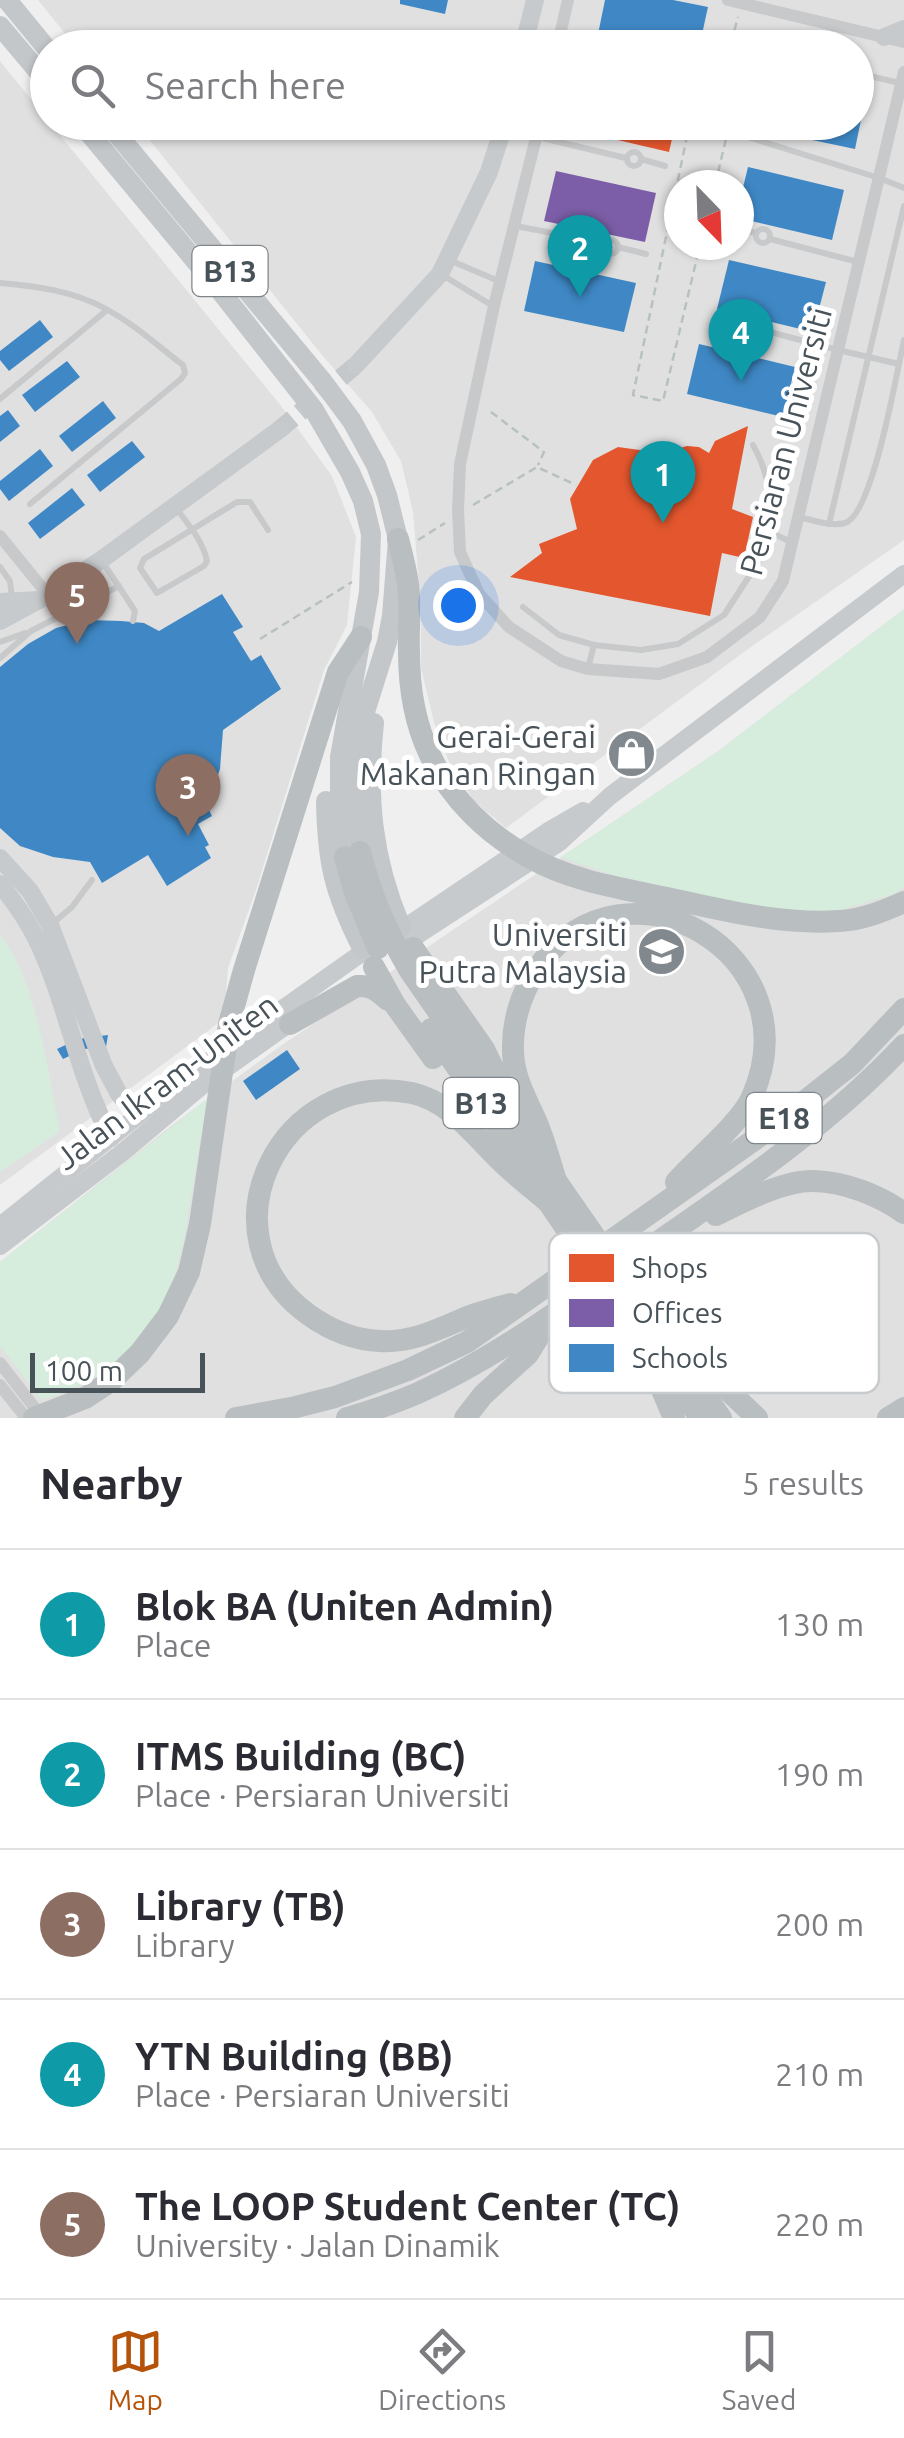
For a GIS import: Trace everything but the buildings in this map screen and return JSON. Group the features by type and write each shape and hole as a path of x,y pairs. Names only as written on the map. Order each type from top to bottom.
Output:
{"highway":[{"path":"398,539 408,584 410,684 417,721 442,778 481,824 530,858 562,873 762,918 844,921 884,912 904,902"},
{"path":"34,1418 85,1398 140,1353 168,1316 189,1272 200,1224 230,1024 244,970 338,672 359,648"},
{"name":"B13","path":"353,855 354,894 378,946 538,1154 546,1188"},
{"path":"574,1233 546,1188 538,1124 518,1082 513,1054 515,1026 530,980 546,958 565,939 616,916 645,914 675,920 699,930 725,948 748,977 764,1021 760,1073 751,1100 652,1212"},
{"path":"406,935 484,1049 538,1154"},
{"path":"367,958 395,1005 514,1163 546,1188 583,1233"},
{"path":"290,1024 358,986 375,989 395,1005"},
{"name":"E18","path":"623,1233 809,1099 852,1064 904,1009"},
{"name":"B13","path":"437,1024 546,1188"},
{"name":"E18","path":"670,1233 816,1128 904,1045"},
{"path":"533,1297 409,1338 382,1342 336,1331 297,1306 278,1286 260,1242 259,1197 275,1152 307,1116 355,1094 384,1091 415,1094 442,1106 506,1166 546,1188"},
{"path":"670,1233 772,1190 812,1180 870,1194 904,1213"},
{"name":"E18","path":"236,1418 334,1397 408,1370 467,1342 549,1286"},
{"name":"E18","path":"347,1418 418,1393 484,1359 549,1318"},
{"path":"465,1418 483,1395 528,1354 549,1321"},
{"path":"664,1393 674,1418"},
{"path":"682,1393 701,1418"},
{"path":"705,1393 722,1418"},
{"path":"731,1393 757,1418"},
{"path":"888,1418 904,1408"}],"main road":[{"path":"7,0 32,30"},
{"path":"528,30 535,0"},
{"path":"0,26 30,62"},
{"path":"884,37 904,29"},
{"name":"B13","path":"95,140 314,410 350,472 362,502 371,534 369,592 340,757 340,819 353,855"},
{"name":"B13","path":"122,140 324,382 352,421 387,495 398,539 392,616 356,751 353,855"},
{"path":"356,365 444,267 490,172 500,140"},
{"path":"0,621 44,598 101,560 279,430"},
{"path":"406,935 560,842 610,796 904,574"},
{"path":"6,601 44,598"},
{"path":"359,648 347,675 332,732 326,792 327,840 343,909 367,958 381,970 396,969 407,960 406,935 377,857 370,789 375,716 384,678 381,662"},
{"path":"0,858 30,891 81,1072 111,1138"},
{"path":"0,884 42,930 88,1022 104,1066 119,1094 138,1116"},
{"path":"367,958 366,933 372,928 386,922 406,935"},
{"name":"Jalan Ikram-Uniten","path":"0,1246 205,1083 290,1024 367,958"},
{"name":"Jalan Ikram-Uniten","path":"0,1226 185,1078 367,958"},
{"path":"67,1027 88,1022"},
{"path":"81,1072 104,1066"}],"street":[{"path":"561,30 568,0"},
{"path":"734,2 854,30"},
{"path":"874,35 904,42"},
{"name":"Persiaran Universiti","path":"536,140 494,306 460,464 460,552 479,594 510,628 561,661 588,669 660,674 708,657 760,617 783,581 903,78"},
{"path":"0,536 44,598"},
{"path":"0,1362 52,1413"},
{"path":"0,1384 26,1418"}],"lane":[{"path":"874,76 903,78"},
{"path":"572,140 626,158 633,166 641,159 665,166"},
{"path":"758,140 904,188"},
{"path":"830,524 904,206"},
{"path":"516,226 604,243 609,254 618,247 646,254"},
{"path":"754,232 762,243 770,239 859,262"},
{"path":"444,267 501,282"},
{"path":"444,267 494,306"},
{"path":"0,282 50,290 107,310 183,365 181,379 30,504"},
{"path":"0,399 107,310"},
{"path":"751,326 900,364"},
{"path":"798,517 830,524 854,518 872,478 904,340"},
{"path":"522,607 559,635 594,645 641,650 678,644 724,614 760,561 770,532 771,502 764,466 753,445"},
{"path":"175,506 192,530 207,554 207,561 157,592 140,563 192,530 238,502 250,502 268,530"},
{"path":"770,532 792,542"},
{"path":"101,560 135,611 133,620"},
{"path":"0,567 10,581 6,601"},
{"path":"0,642 31,631 118,586"},
{"path":"0,658 31,631"},
{"path":"588,669 594,645"},
{"path":"42,930 72,906 92,880"}],"path":[{"path":"732,30 734,2"},
{"path":"680,170 686,140"},
{"path":"719,170 726,140"},
{"path":"664,249 634,395 663,401 696,260"},
{"path":"491,412 544,452 537,467 503,486"},
{"path":"537,467 576,485"},
{"path":"260,640 275,630"}],"shaded area":[{"path":"38,0 904,0 904,540 748,649 506,828 474,801 449,762 434,722 421,668 421,609 413,512 401,461 372,412 150,140 874,140 874,30 62,30"},
{"path":"0,61 30,98 30,140 64,140 282,407 332,476 356,537 347,625 324,670 228,968 224,1019 0,1185"},
{"name":"Universiti Putra Malaysia","path":"904,609 904,1418 0,1418 0,1262 172,1125 279,1047 717,752"}],"green space":[{"path":"904,609 904,887 894,894 837,911 785,913 615,876 561,857 717,752"},
{"path":"0,936 23,975 32,1001 60,1131 0,1172"},
{"path":"207,1099 173,1285 144,1338 100,1376 41,1399 0,1346 0,1262"}],"tunnel":[{"path":"279,430 356,365"}],"place":[{"name":"ITMS Building (BC)","path":"580,297"},
{"name":"YTN Building (BB)","path":"741,381"},
{"name":"Blok BA (Uniten Admin)","path":"663,523"},
{"name":"The LOOP Student Center (TC)","path":"77,644"},
{"name":"Gerai-Gerai Makanan Ringan","path":"631,754"},
{"name":"Library (TB)","path":"188,836"},
{"name":"Universiti Putra Malaysia","path":"662,952"}]}
